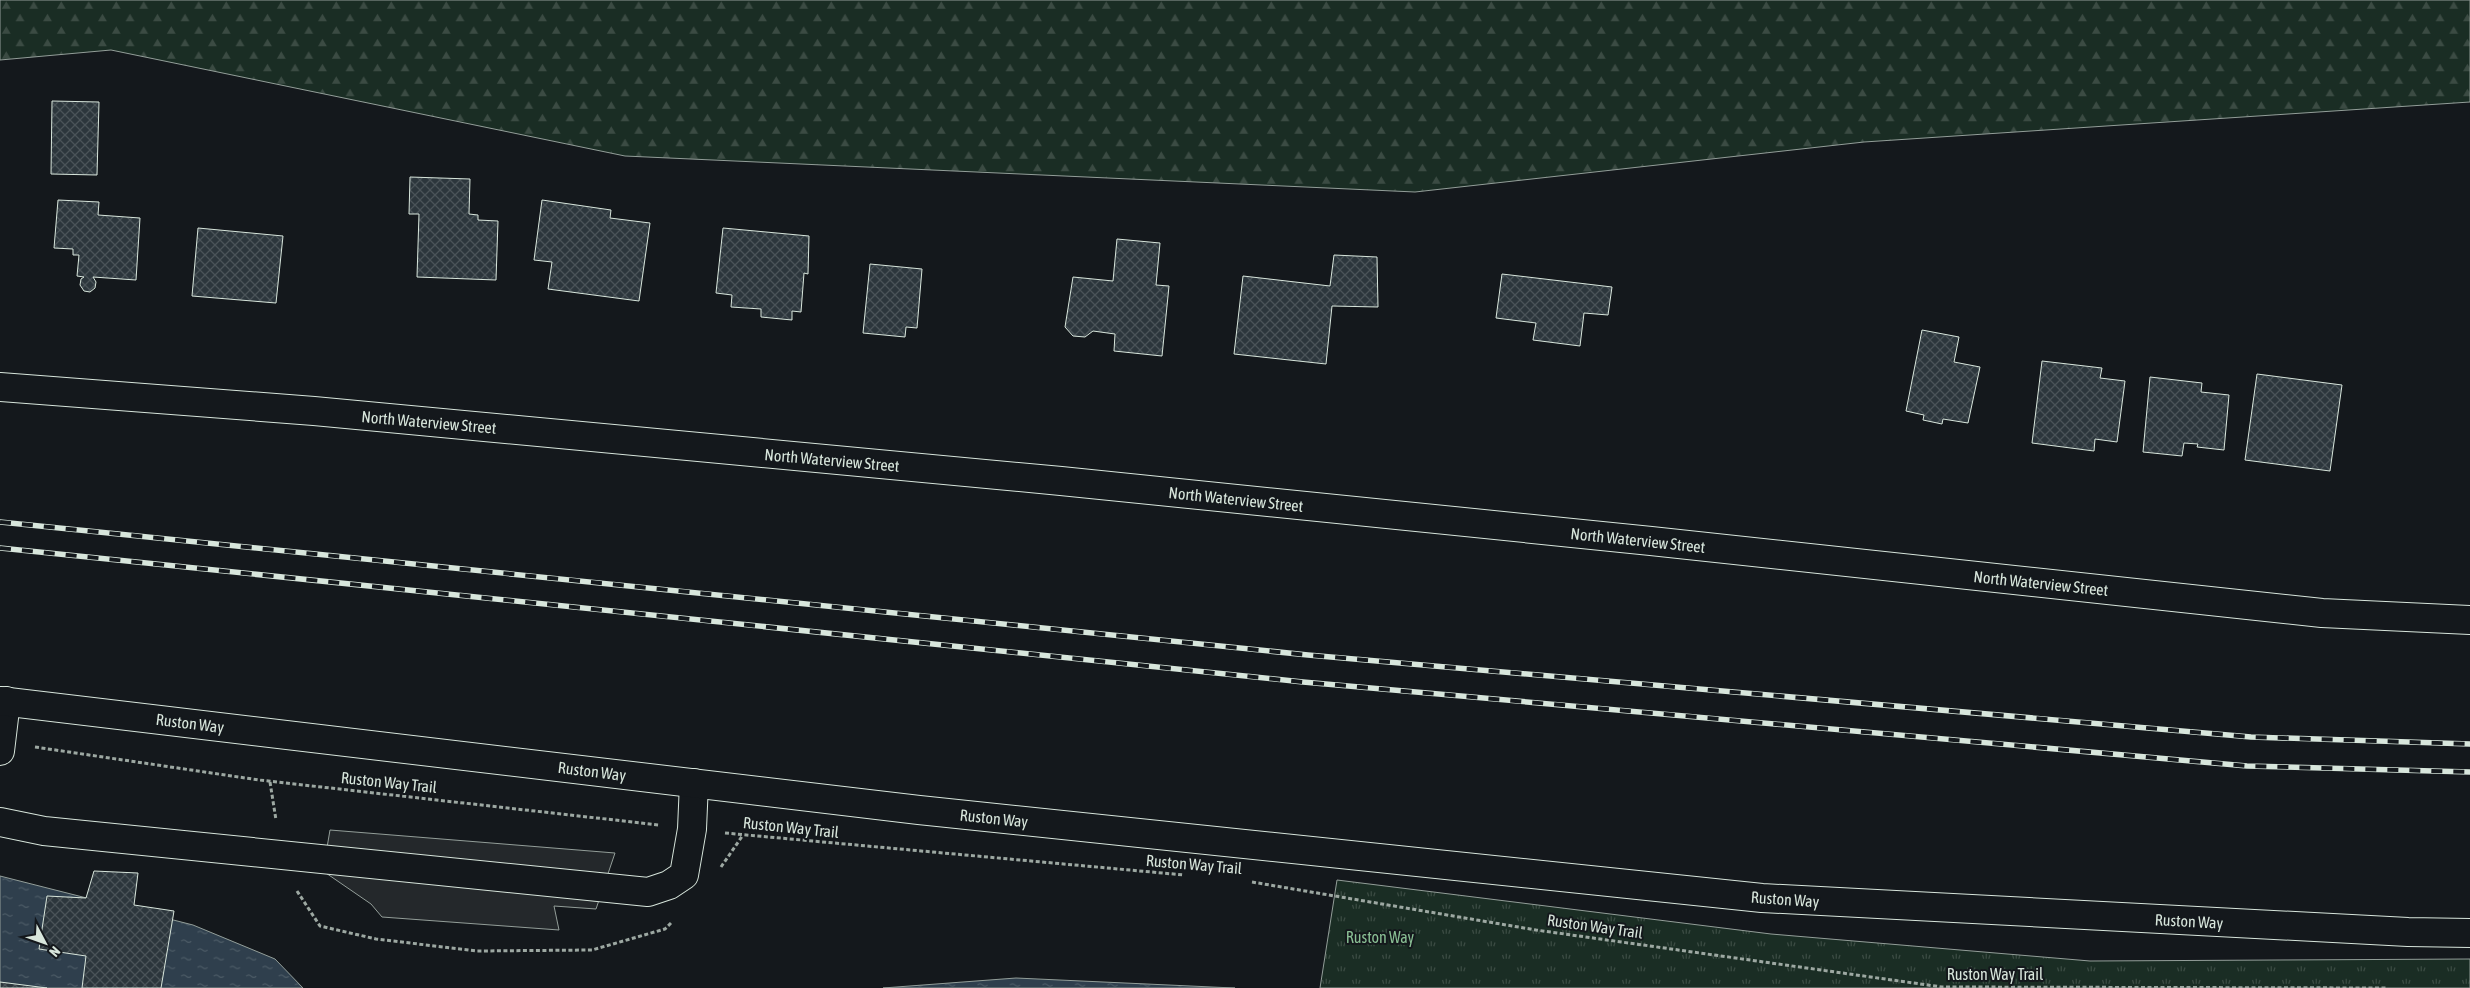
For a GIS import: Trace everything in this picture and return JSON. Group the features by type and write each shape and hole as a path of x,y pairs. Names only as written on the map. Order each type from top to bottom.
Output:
{"street":[{"name":"North Waterview Street","path":"0,387 314,411 1071,482 1651,541 2322,613 2470,620"},
{"path":"1,746 3,701"},
{"name":"Ruston Way","path":"3,701 919,810 1762,898 2408,932 2470,932"},
{"path":"0,822 44,831 648,892 669,885 684,875 692,829 694,783"}],"path":[{"name":"Ruston Way Trail","path":"1,746 265,781 692,829 1192,876"},
{"name":"Ruston Way Trail","path":"1249,882 1536,930 1942,987 2386,988"}],"green space":[{"path":"0,0 2470,0 2470,102 1864,142 1415,192 625,156 111,50 0,60"},
{"name":"Ruston Way","path":"1337,880 1771,934 2090,961 2470,959 2470,988 1320,988"}],"shaded area":[{"path":"330,830 615,853 596,909 554,906 559,930 382,917 371,904 323,871"}],"water":[{"path":"0,876 193,925 275,959 303,988 0,988"},
{"path":"1016,978 1234,988 883,988"}],"building":[{"path":"52,101 99,102 97,175 51,174"},
{"path":"410,177 470,179 469,214 478,215 478,220 498,221 496,280 417,277 419,214 409,214"},
{"path":"58,200 99,202 98,215 140,218 136,280 93,277 96,282 95,288 90,292 84,291 80,285 81,279 84,277 77,276 79,255 73,255 73,249 54,248"},
{"path":"542,200 611,210 610,218 650,223 639,301 548,289 552,262 534,260"},
{"path":"198,228 283,236 276,303 192,296"},
{"path":"723,228 809,236 808,274 804,273 801,312 792,311 792,320 761,317 761,309 731,307 732,295 716,293"},
{"path":"1117,239 1160,243 1156,285 1169,286 1162,356 1114,351 1115,334 1093,331 1085,337 1073,336 1065,327 1073,277 1113,281"},
{"path":"1334,255 1377,257 1378,307 1332,306 1326,364 1234,354 1243,276 1330,286"},
{"path":"870,264 922,269 917,328 906,327 905,337 863,333"},
{"path":"1502,274 1612,287 1608,315 1584,313 1580,346 1533,340 1536,323 1496,318"},
{"path":"1922,330 1959,337 1954,362 1980,367 1968,423 1943,419 1942,424 1923,420 1924,415 1906,411"},
{"path":"2042,361 2102,368 2100,378 2125,381 2117,442 2095,439 2094,451 2032,443"},
{"path":"2257,374 2342,385 2330,471 2245,460"},
{"path":"2150,377 2202,383 2201,392 2229,395 2224,450 2197,447 2198,444 2184,443 2182,456 2143,452"},
{"path":"94,871 138,873 134,905 174,911 161,988 82,988 86,956 39,949 47,896 86,898"},
{"path":"0,982 47,988 0,988"}],"railway":[{"path":"0,522 1308,655 2251,737 2470,744"},
{"path":"0,548 1303,682 2247,766 2470,772"}]}
